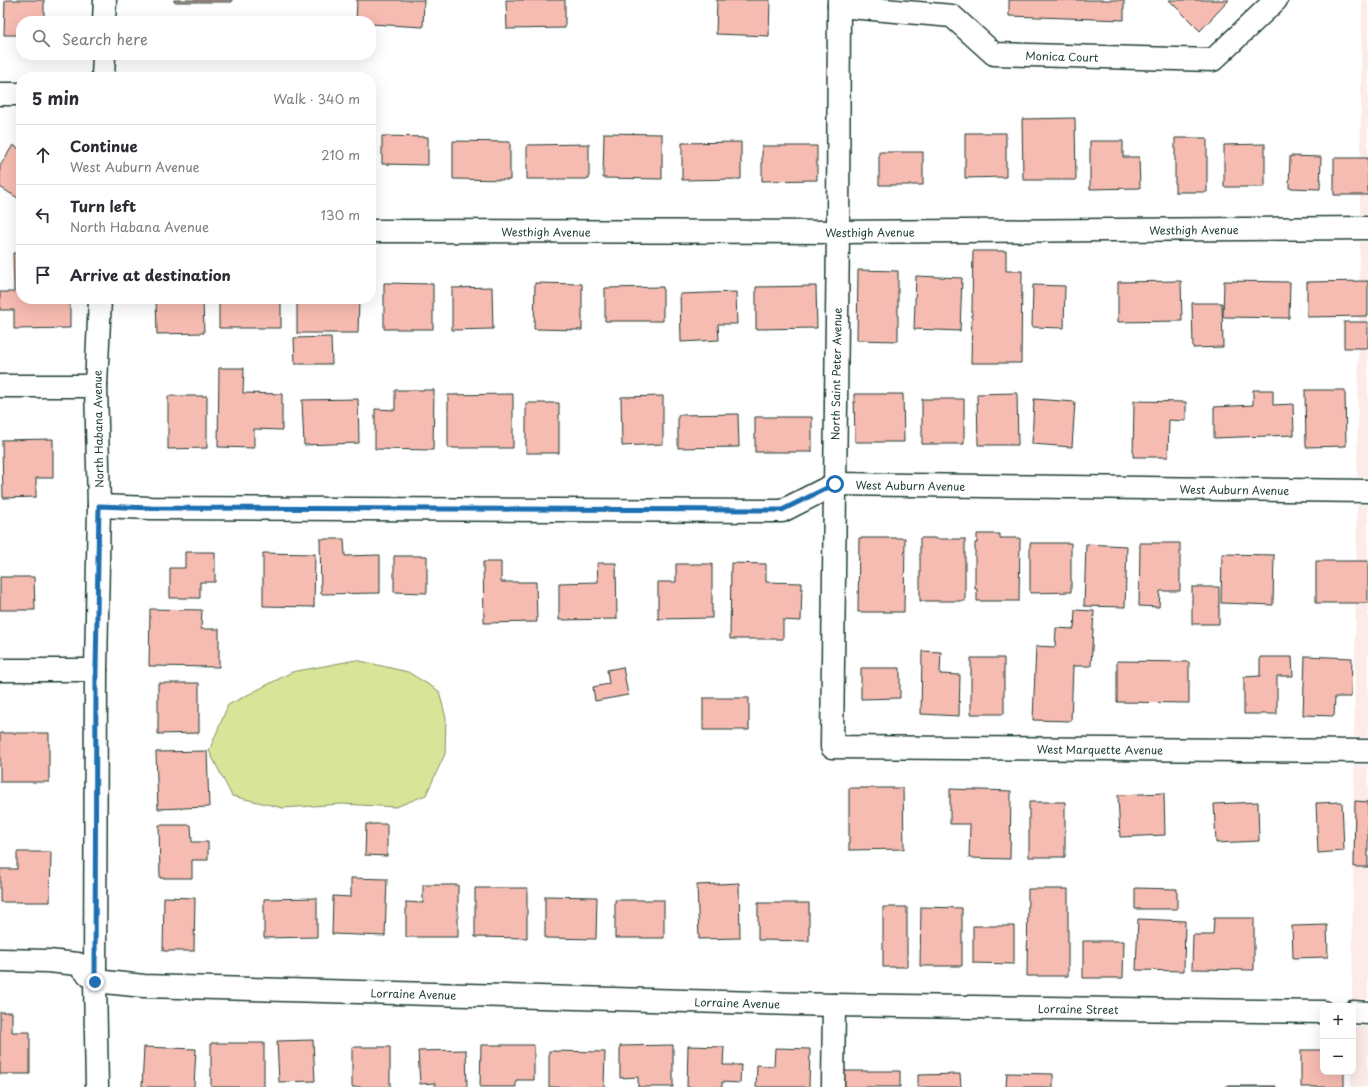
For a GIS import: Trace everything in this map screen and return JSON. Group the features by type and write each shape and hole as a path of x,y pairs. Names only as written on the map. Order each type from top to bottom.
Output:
{"street":[{"path":"104,16 105,0"},
{"name":"Monica Court","path":"839,3 952,16 994,54 1212,60 1276,0"},
{"name":"North Saint Peter Avenue","path":"832,747 839,3"},
{"path":"103,72 104,60"},
{"path":"0,94 16,94"},
{"name":"Westhigh Avenue","path":"376,231 838,232 1368,228"},
{"name":"North Habana Avenue","path":"97,1087 95,982 96,670 99,506 96,385 100,304"},
{"path":"0,386 96,385"},
{"name":"West Auburn Avenue","path":"99,506 151,508 782,510 835,484 1368,491"},
{"path":"0,670 96,670"},
{"name":"West Marquette Avenue","path":"832,747 1368,751"},
{"path":"0,960 48,961 78,964 95,982"},
{"name":"Lorraine Avenue","path":"95,982 144,986 834,1005"},
{"path":"833,1087 834,1005"},
{"name":"Lorraine Street","path":"834,1005 1320,1012"},
{"path":"1356,1012 1368,1013"}],"shaded area":[{"path":"1362,0 1368,0 1368,214 1360,214"},
{"path":"1360,242 1368,242 1368,477 1357,477"},
{"path":"1357,505 1368,505 1368,737 1354,737"},
{"path":"1354,765 1368,765 1368,999 1352,999"},
{"path":"1356,1026 1368,1027 1368,1087 1351,1087 1351,1075 1356,1075"}],"green space":[{"path":"356,660 408,672 439,691 446,718 445,754 426,795 396,807 342,804 283,808 232,796 209,751 228,705 292,672"}],"building":[{"path":"5,0 44,0 44,16 16,16 16,35 4,35"},
{"path":"174,0 232,0 232,2 174,2"},
{"path":"357,0 424,0 423,27 376,24 376,16 356,16"},
{"path":"506,0 565,0 565,28 507,29"},
{"path":"717,0 770,0 769,36 716,34"},
{"path":"1009,0 1124,0 1124,20 1009,16"},
{"path":"1169,0 1229,0 1200,31"},
{"path":"1075,118 1076,180 1023,180 1022,119"},
{"path":"604,133 662,134 662,179 603,178"},
{"path":"965,133 1006,133 1006,177 965,178"},
{"path":"382,136 428,137 428,165 382,164"},
{"path":"1175,138 1207,138 1207,192 1175,192"},
{"path":"453,141 510,142 510,180 453,179"},
{"path":"1090,141 1123,141 1123,157 1139,157 1140,188 1090,189"},
{"path":"741,142 741,179 682,180 682,143"},
{"path":"589,144 589,179 527,179 527,145"},
{"path":"1265,144 1265,187 1224,187 1224,145"},
{"path":"13,145 16,147 16,197 0,187 0,166"},
{"path":"762,146 817,146 817,180 762,181"},
{"path":"879,152 923,152 923,185 879,185"},
{"path":"1290,156 1321,157 1320,189 1289,188"},
{"path":"1334,158 1368,158 1368,195 1334,195"},
{"path":"973,251 1006,251 1006,271 1022,271 1021,363 971,363"},
{"path":"13,253 16,253 16,304 70,304 70,328 14,329 14,310 0,310 0,292 14,292"},
{"path":"858,270 898,271 898,341 857,340"},
{"path":"916,276 962,278 960,331 914,329"},
{"path":"1181,281 1182,321 1118,322 1118,282"},
{"path":"1224,281 1290,282 1289,318 1223,317"},
{"path":"1368,281 1368,316 1307,317 1307,282"},
{"path":"384,283 433,284 433,329 384,329"},
{"path":"535,283 582,284 582,330 534,329"},
{"path":"1033,285 1065,286 1064,328 1032,327"},
{"path":"816,286 817,328 756,329 756,287"},
{"path":"492,287 493,329 452,330 452,288"},
{"path":"663,287 663,321 605,321 605,288"},
{"path":"736,292 737,324 718,324 719,340 681,342 680,294"},
{"path":"1192,303 1222,303 1223,347 1193,348"},
{"path":"156,304 203,304 204,333 157,334"},
{"path":"219,304 281,304 281,328 219,328"},
{"path":"297,304 359,304 358,333 297,333"},
{"path":"1344,322 1368,322 1368,348 1344,348"},
{"path":"331,337 332,364 295,364 294,338"},
{"path":"219,368 244,368 243,393 282,394 282,430 254,429 254,448 218,447"},
{"path":"395,390 434,390 433,450 375,449 375,409 395,410"},
{"path":"1253,390 1273,390 1273,405 1293,404 1294,435 1214,438 1214,407 1253,405"},
{"path":"1305,390 1345,390 1346,446 1306,447"},
{"path":"1017,393 1018,445 978,445 977,394"},
{"path":"513,394 513,448 448,448 448,395"},
{"path":"854,394 903,394 904,442 855,442"},
{"path":"168,396 207,396 207,448 168,449"},
{"path":"663,396 663,444 622,446 621,397"},
{"path":"358,399 359,443 304,445 302,400"},
{"path":"922,399 964,399 964,444 922,444"},
{"path":"1034,399 1075,402 1072,447 1032,444"},
{"path":"1134,401 1186,402 1186,421 1169,420 1168,457 1133,457"},
{"path":"526,403 559,403 559,453 526,453"},
{"path":"738,414 739,447 678,448 678,415"},
{"path":"755,417 812,417 812,452 755,452"},
{"path":"53,439 53,478 36,478 36,497 3,498 2,440"},
{"path":"977,534 1000,534 1000,538 1020,538 1019,601 977,601 977,589 975,589 975,543 977,543"},
{"path":"859,538 905,538 904,612 858,612"},
{"path":"920,538 965,539 965,601 920,601"},
{"path":"320,539 344,539 345,556 380,555 380,593 321,594"},
{"path":"1030,543 1071,543 1071,592 1030,593"},
{"path":"1140,543 1180,543 1180,591 1160,591 1159,607 1139,606"},
{"path":"1086,544 1127,546 1125,607 1084,606"},
{"path":"185,552 215,552 215,582 200,582 200,598 170,598 170,568 185,568"},
{"path":"263,553 315,554 314,607 263,606"},
{"path":"1222,554 1274,555 1273,605 1221,603"},
{"path":"394,556 427,556 427,593 394,592"},
{"path":"1316,561 1368,561 1368,603 1316,603"},
{"path":"483,562 501,562 501,582 536,582 537,622 484,623"},
{"path":"597,563 616,563 617,619 559,620 559,583 598,582"},
{"path":"731,563 766,564 766,582 802,583 801,621 783,620 783,639 730,639"},
{"path":"676,564 712,564 712,618 658,619 658,582 676,582"},
{"path":"0,577 34,577 35,610 0,610"},
{"path":"1192,587 1219,587 1219,624 1192,624"},
{"path":"150,609 202,610 201,629 219,629 219,667 149,666"},
{"path":"1075,610 1094,611 1091,666 1073,666 1071,721 1033,720 1036,646 1055,647 1056,628 1074,629"},
{"path":"922,651 941,652 940,674 960,675 959,716 921,714"},
{"path":"1305,656 1352,658 1351,697 1335,697 1334,716 1303,715"},
{"path":"1260,657 1292,657 1293,676 1277,676 1277,714 1244,714 1244,677 1260,676"},
{"path":"971,658 1004,658 1004,714 971,714"},
{"path":"1117,661 1189,662 1189,703 1117,702"},
{"path":"623,667 628,695 595,701 593,687 609,684 607,670"},
{"path":"861,668 900,668 900,698 861,699"},
{"path":"158,683 199,683 199,733 158,734"},
{"path":"703,698 749,698 749,730 703,730"},
{"path":"0,733 49,733 49,782 0,782"},
{"path":"207,751 209,807 158,809 156,752"},
{"path":"849,788 903,788 904,849 849,850"},
{"path":"950,789 1011,791 1010,859 969,858 970,824 950,824"},
{"path":"1164,793 1165,835 1120,837 1118,795"},
{"path":"1355,801 1368,802 1368,867 1354,867"},
{"path":"1029,802 1065,802 1065,857 1029,857"},
{"path":"1258,802 1259,841 1216,843 1214,804"},
{"path":"1342,802 1344,851 1318,853 1316,803"},
{"path":"366,824 387,824 387,856 365,855"},
{"path":"159,825 191,825 192,842 208,842 208,860 192,860 192,878 160,878"},
{"path":"17,852 51,852 50,902 0,902 0,869 17,869"},
{"path":"351,878 387,879 385,936 332,934 333,896 351,897"},
{"path":"739,883 740,938 699,939 697,885"},
{"path":"423,885 458,885 458,937 406,937 406,902 423,903"},
{"path":"475,888 527,888 527,938 475,937"},
{"path":"1135,888 1177,889 1177,909 1135,909"},
{"path":"1028,889 1068,889 1068,976 1027,976"},
{"path":"545,896 597,897 596,939 545,938"},
{"path":"164,897 195,898 194,951 163,951"},
{"path":"317,898 317,937 264,938 264,899"},
{"path":"615,900 664,900 664,938 615,938"},
{"path":"758,903 809,903 809,941 758,940"},
{"path":"883,907 907,907 907,967 883,967"},
{"path":"921,907 962,908 962,966 920,966"},
{"path":"1214,918 1254,918 1254,970 1192,969 1193,935 1213,935"},
{"path":"1138,919 1185,921 1184,971 1136,970"},
{"path":"1327,925 1328,957 1293,958 1292,926"},
{"path":"973,926 1014,926 1014,964 973,963"},
{"path":"1083,941 1124,941 1123,978 1083,978"},
{"path":"0,1012 12,1012 12,1032 30,1032 30,1074 0,1074"},
{"path":"313,1040 315,1081 279,1082 277,1041"},
{"path":"211,1043 264,1043 264,1087 211,1087"},
{"path":"481,1045 534,1045 534,1080 516,1080 516,1087 480,1087"},
{"path":"673,1045 673,1087 638,1087 638,1077 620,1078 620,1046"},
{"path":"688,1046 724,1047 723,1065 741,1065 740,1083 722,1082 722,1087 687,1087"},
{"path":"144,1047 196,1049 194,1087 142,1087"},
{"path":"352,1047 390,1047 390,1087 352,1087"},
{"path":"775,1048 810,1049 809,1087 756,1087 757,1065 774,1066"},
{"path":"466,1050 467,1087 435,1087 435,1083 420,1084 418,1051"},
{"path":"1301,1050 1320,1050 1320,1075 1344,1075 1344,1087 1301,1087"},
{"path":"549,1051 605,1052 604,1087 549,1087"},
{"path":"843,1071 900,1071 900,1087 842,1087"},
{"path":"1007,1073 1053,1074 1053,1087 1006,1087"},
{"path":"960,1074 961,1087 918,1087 918,1075"},
{"path":"1276,1086 1276,1087 1226,1087"}],"route":[{"path":"95,982 96,670 99,506 151,508 782,510 835,484"}]}
